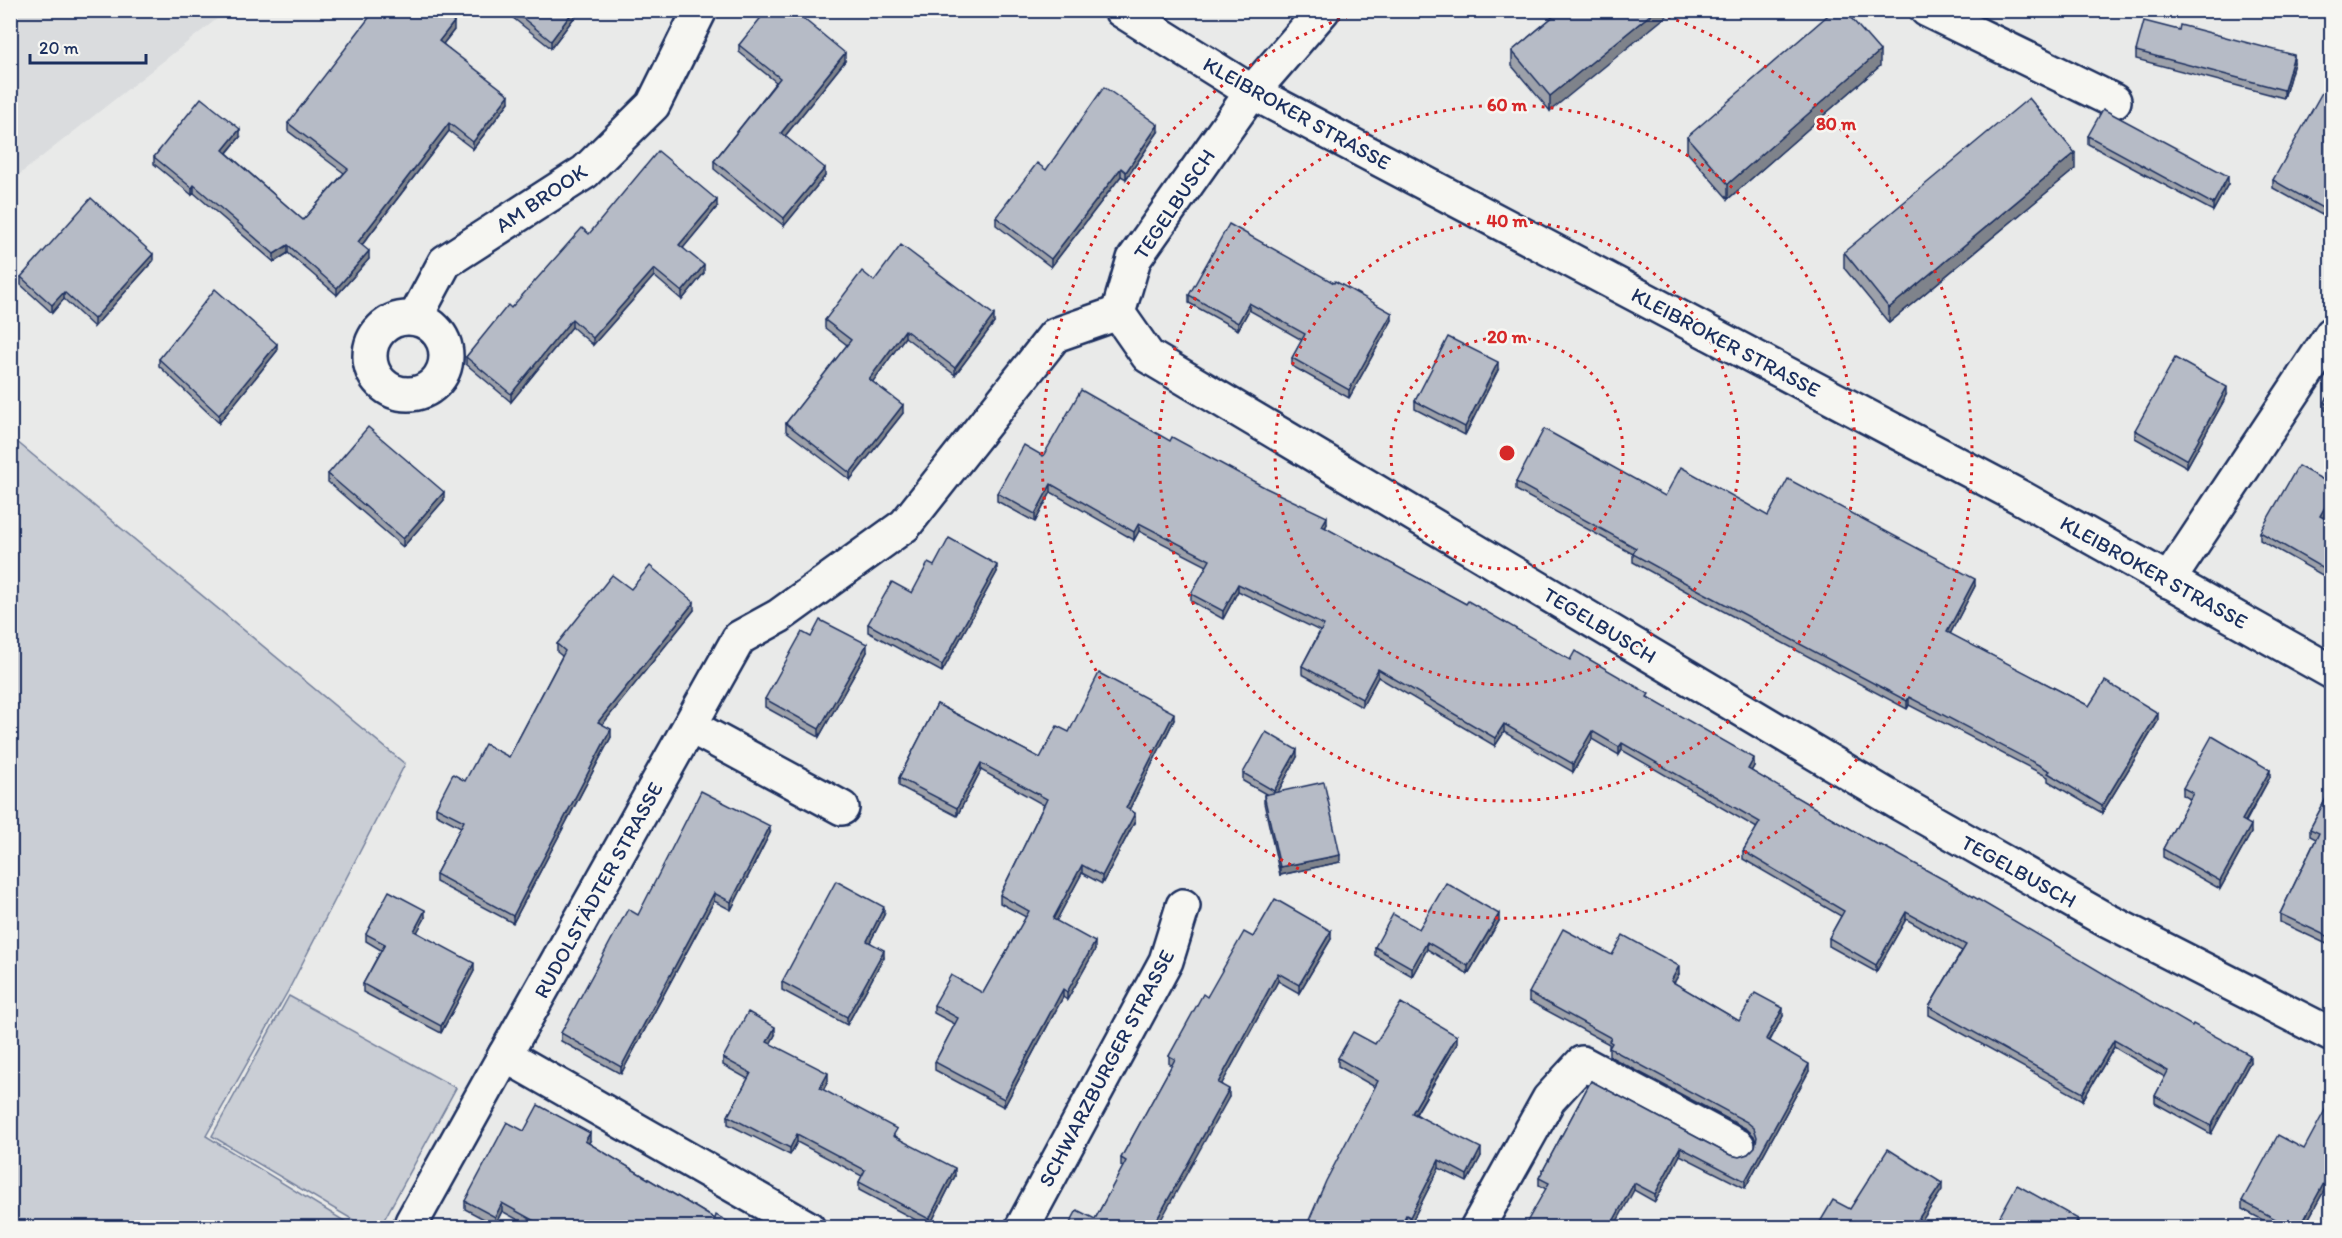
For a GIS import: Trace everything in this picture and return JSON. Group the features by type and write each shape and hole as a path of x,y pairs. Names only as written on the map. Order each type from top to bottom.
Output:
{"street":[{"name":"AM BROOK","path":"415,318 445,262 585,172 653,105 700,10"},
{"name":"KLEIBROKER STRASSE","path":"1121,10 1252,92 2020,497 2331,672"},
{"name":"TEGELBUSCH","path":"1323,10 1252,92 1134,259 1118,313 1148,356 1890,798 2106,920 2331,1035"},
{"path":"1928,10 2114,101"},
{"name":"RUDOLSTÄDTER STRASSE","path":"412,1222 739,638 779,616 905,525 1054,335 1118,313"},
{"path":"2168,580 2331,334"},
{"path":"690,726 842,808"},
{"name":"SCHWARZBURGER STRASSE","path":"1022,1227 1166,961 1183,906"},
{"path":"505,1054 808,1227"},
{"path":"1477,1227 1549,1099 1582,1063 1738,1146"}],"shaded area":[{"path":"11,10 227,10 227,11 11,181"},
{"path":"10,436 405,764 288,991 206,1136 354,1227 11,1227"},
{"path":"289,996 456,1088 380,1227 365,1227 212,1136"}],"building":[{"path":"375,10 439,10 454,22 439,41 509,95 473,142 449,123 358,242 369,251 337,288 288,245 274,254 194,185 192,188 154,157 201,98 240,129 223,150 303,220 348,169 288,123"},
{"path":"513,10 574,10 551,41"},
{"path":"767,10 793,10 845,53 781,133 825,168 784,218 714,161 780,78 739,45"},
{"path":"1561,10 1656,10 1550,96 1512,51"},
{"path":"1834,10 1844,10 1880,51 1728,184 1687,137"},
{"path":"2144,21 2179,30 2180,25 2294,55 2284,90 2136,51"},
{"path":"1104,87 1158,125 1126,172 1121,168 1051,259 996,217 1037,163 1046,170"},
{"path":"2324,89 2331,93 2331,213 2273,180"},
{"path":"2029,98 2075,153 1889,308 1844,252"},
{"path":"2103,109 2228,176 2213,204 2088,136"},
{"path":"658,151 717,200 679,245 704,265 682,292 654,269 593,338 572,319 511,394 466,357 508,305 511,308 582,228 589,234"},
{"path":"91,198 153,254 94,319 64,292 52,305 21,277"},
{"path":"1229,224 1392,313 1349,390 1292,358 1305,334 1249,303 1238,323 1189,295"},
{"path":"901,245 994,315 955,368 905,330 869,379 903,405 850,473 786,423 851,340 825,320 862,271 874,281"},
{"path":"215,289 277,344 219,415 159,359"},
{"path":"1448,337 1498,362 1465,427 1415,401"},
{"path":"2175,358 2227,387 2187,460 2135,430"},
{"path":"1081,390 1170,441 1172,437 1266,488 1327,517 1322,526 1466,604 1468,601 1570,660 1575,651 1649,694 1647,697 1754,758 1748,769 1880,846 1957,887 2192,1026 2193,1024 2250,1055 2211,1126 2155,1096 2168,1071 2114,1040 2083,1093 1929,1007 1966,945 1906,912 1876,965 1829,938 1844,911 1743,851 1760,822 1622,743 1619,747 1592,731 1573,764 1504,724 1495,738 1378,669 1362,699 1302,666 1324,625 1238,584 1223,611 1191,594 1210,560 1139,523 1134,532 1051,484 1035,514 997,493 1024,445 1043,456"},
{"path":"2331,392 2331,406 2325,402"},
{"path":"368,427 444,492 403,539 328,474"},
{"path":"1544,429 1665,496 1681,467 1768,516 1788,479 1975,579 1947,632 2089,706 2105,681 2158,713 2102,806 2048,773 2050,771 1909,697 1907,701 1633,554 1636,548 1516,482"},
{"path":"2298,466 2331,484 2331,496 2320,516 2331,522 2331,573 2260,532"},
{"path":"949,538 997,565 942,665 868,624 892,582 912,593 928,563 934,566"},
{"path":"650,566 694,602 598,722 611,729 513,916 436,874 464,821 436,807 453,774 465,781 485,744 509,757 565,651 557,644 612,575 631,589"},
{"path":"820,620 867,644 819,729 765,699 802,632 811,637"},
{"path":"1099,673 1174,713 1126,808 1135,813 1102,876 1082,865 1053,919 1095,942 1067,992 1063,989 1004,1099 935,1062 958,1018 934,1005 951,975 983,993 1029,911 1000,895 1047,799 981,763 957,808 899,778 937,704 1040,758 1057,726 1069,732"},
{"path":"1266,732 1297,750 1274,791 1243,773"},
{"path":"2212,736 2270,770 2242,820 2251,825 2220,881 2163,849 2193,793 2183,788"},
{"path":"1324,782 1340,855 1280,867 1264,795"},
{"path":"2331,789 2331,938 2280,914 2319,833 2310,829"},
{"path":"701,791 770,826 731,902 714,893 621,1067 561,1033 628,909 638,915"},
{"path":"836,881 884,907 867,941 884,950 847,1017 782,982"},
{"path":"1446,883 1499,914 1468,966 1427,942 1412,968 1375,947 1393,914 1419,929"},
{"path":"389,891 425,910 414,931 474,963 441,1026 363,984 385,944 366,934"},
{"path":"1275,899 1331,931 1299,985 1278,973 1218,1083 1229,1089 1155,1223 1163,1227 1068,1227 1077,1210 1095,1219 1126,1161 1121,1158 1175,1059 1169,1056 1203,994 1207,997 1244,932 1253,937"},
{"path":"1563,929 1612,955 1623,935 1679,966 1671,981 1739,1021 1755,993 1783,1008 1766,1039 1809,1064 1745,1181 1680,1147 1655,1194 1634,1183 1610,1227 1524,1227 1549,1183 1539,1178 1591,1081 1730,1155 1739,1157 1748,1154 1755,1147 1757,1137 1754,1128 1747,1122 1609,1048 1612,1043 1609,1041 1611,1038 1529,993"},
{"path":"1401,1003 1457,1036 1412,1113 1481,1148 1467,1175 1439,1160 1410,1217 1406,1215 1400,1227 1306,1227 1326,1181 1378,1081 1338,1058 1353,1032 1375,1044"},
{"path":"748,1012 775,1027 767,1042 828,1073 820,1088 897,1129 893,1136 955,1168 929,1219 859,1182 865,1170 797,1134 790,1148 728,1116 751,1073 723,1058"},
{"path":"2331,1099 2331,1170 2300,1227 2290,1227 2242,1201 2278,1135 2304,1149"},
{"path":"538,1105 590,1133 585,1141 715,1219 716,1215 738,1227 586,1227 578,1223 575,1227 545,1227 502,1203 495,1217 465,1201 507,1122 524,1131"},
{"path":"1888,1149 1942,1183 1913,1227 1817,1227 1833,1200 1850,1209"},
{"path":"2017,1185 2078,1219 2073,1227 1994,1227"}]}
